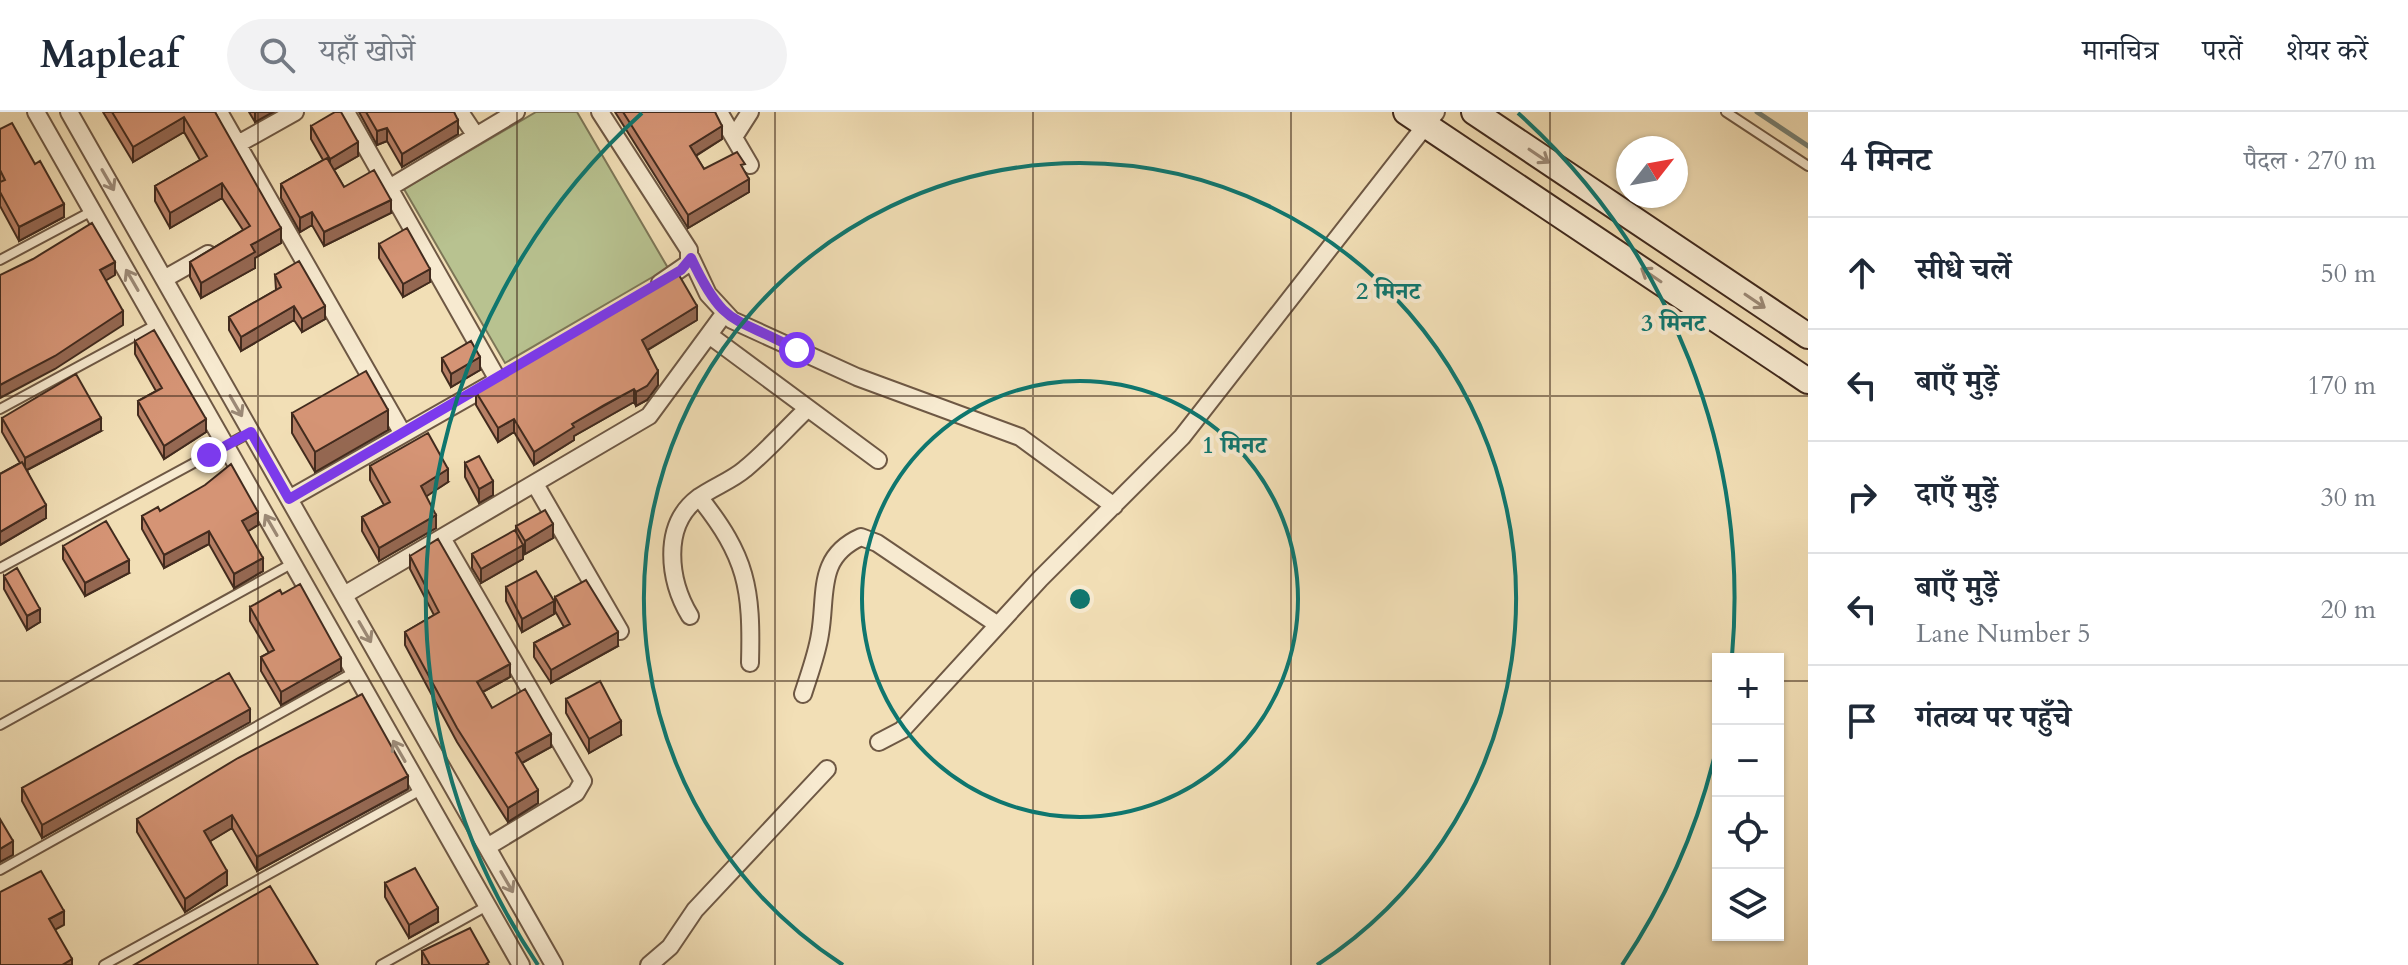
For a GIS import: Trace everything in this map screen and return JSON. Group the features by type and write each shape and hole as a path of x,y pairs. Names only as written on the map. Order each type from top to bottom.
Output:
{"street":[{"path":"36,112 521,965"},
{"path":"69,112 554,965"},
{"path":"219,112 403,434"},
{"path":"238,144 295,112"},
{"path":"289,499 504,376 346,112"},
{"path":"460,112 476,136"},
{"path":"389,188 516,112"},
{"path":"600,112 691,258 708,294 724,314 857,377 1020,437 1114,506"},
{"path":"719,112 750,165"},
{"path":"734,137 750,112"},
{"path":"1474,112 1808,336"},
{"path":"879,742 902,730 998,625 1182,437 1422,116 1808,381"},
{"path":"164,279 219,248"},
{"path":"642,294 681,270 691,258"},
{"path":"344,595 649,416 724,314"},
{"path":"709,335 878,460"},
{"path":"690,616 680,600 671,558 685,512 699,497 744,470 807,409"},
{"path":"535,484 620,631"},
{"path":"699,497 730,538 743,568 750,612 750,663"},
{"path":"803,694 819,643 827,568 845,546 861,537 877,543 998,625"},
{"path":"442,538 583,781 576,793 487,847"},
{"path":"649,965 670,947 695,910 827,769"}],"lane":[{"path":"1726,112 1808,166"},
{"path":"0,260 92,211"},
{"path":"0,409 157,324"},
{"path":"0,568 251,432"},
{"path":"0,725 293,563"},
{"path":"0,870 354,672"},
{"path":"104,965 421,790"},
{"path":"381,965 487,906"}],"green space":[{"path":"536,112 577,112 668,268 505,363 404,189"}],"building":[{"path":"112,112 215,112 281,228 251,245 255,252 201,283 190,262 250,226 222,183 170,213 155,186 207,156 184,117 133,147"},
{"path":"335,112 341,112 358,142 330,159 311,126"},
{"path":"366,112 454,112 458,120 402,154 387,128 377,131"},
{"path":"623,112 715,112 722,126 690,146 704,169 737,152 745,164 741,165 749,179 688,215"},
{"path":"12,123 35,164 40,161 64,204 19,227 0,192 0,182 5,180 0,170 0,129"},
{"path":"327,158 344,187 374,170 391,200 324,232 312,212 300,218 281,184"},
{"path":"92,223 115,262 100,270 123,311 55,356 0,385 0,275"},
{"path":"407,228 430,269 403,284 379,244"},
{"path":"299,261 325,306 302,319 294,306 241,337 229,317 281,287 275,275"},
{"path":"676,270 697,306 642,340 658,371 647,386 636,392 634,389 604,405 534,452 514,419 498,428 476,392"},
{"path":"154,330 206,419 164,446 138,401 162,388 135,341"},
{"path":"471,341 480,357 451,374 442,358"},
{"path":"366,371 388,410 315,452 292,413"},
{"path":"76,374 101,418 25,458 2,418"},
{"path":"428,433 448,469 421,486 436,515 379,548 362,517 390,502 370,466"},
{"path":"479,456 493,481 479,489 465,463"},
{"path":"22,462 46,505 0,532 0,474"},
{"path":"231,464 258,512 242,521 263,558 234,574 209,531 164,555 142,516 158,507 160,511 205,485"},
{"path":"545,510 553,524 525,541 516,526"},
{"path":"106,521 129,560 85,583 63,546"},
{"path":"515,530 523,545 481,569 472,554"},
{"path":"438,539 510,664 477,682 492,708 525,689 551,734 516,753 538,790 508,808 457,728 405,632 439,612 410,556"},
{"path":"17,568 40,609 27,616 4,576"},
{"path":"536,571 554,601 522,619 506,587"},
{"path":"586,580 618,632 551,670 534,643 570,624 555,597"},
{"path":"300,584 341,658 281,692 261,657 274,650 250,607 280,590 282,594"},
{"path":"229,673 250,709 42,825 22,788"},
{"path":"600,681 621,721 589,739 566,699"},
{"path":"362,694 408,776 257,857 232,815 204,831 227,871 185,899 137,819 238,758"},
{"path":"0,819 13,841 0,849"},
{"path":"415,868 438,908 409,925 385,883"},
{"path":"41,871 64,911 49,919 72,959 62,965 0,965 0,892"},
{"path":"270,886 318,965 134,965"},
{"path":"470,928 489,962 485,965 430,965 422,951"}],"waterway":[{"path":"1757,112 1808,146"}],"route":[{"path":"209,455 251,432 289,499 498,380 681,270 691,258 708,294 724,314 797,350"}]}
